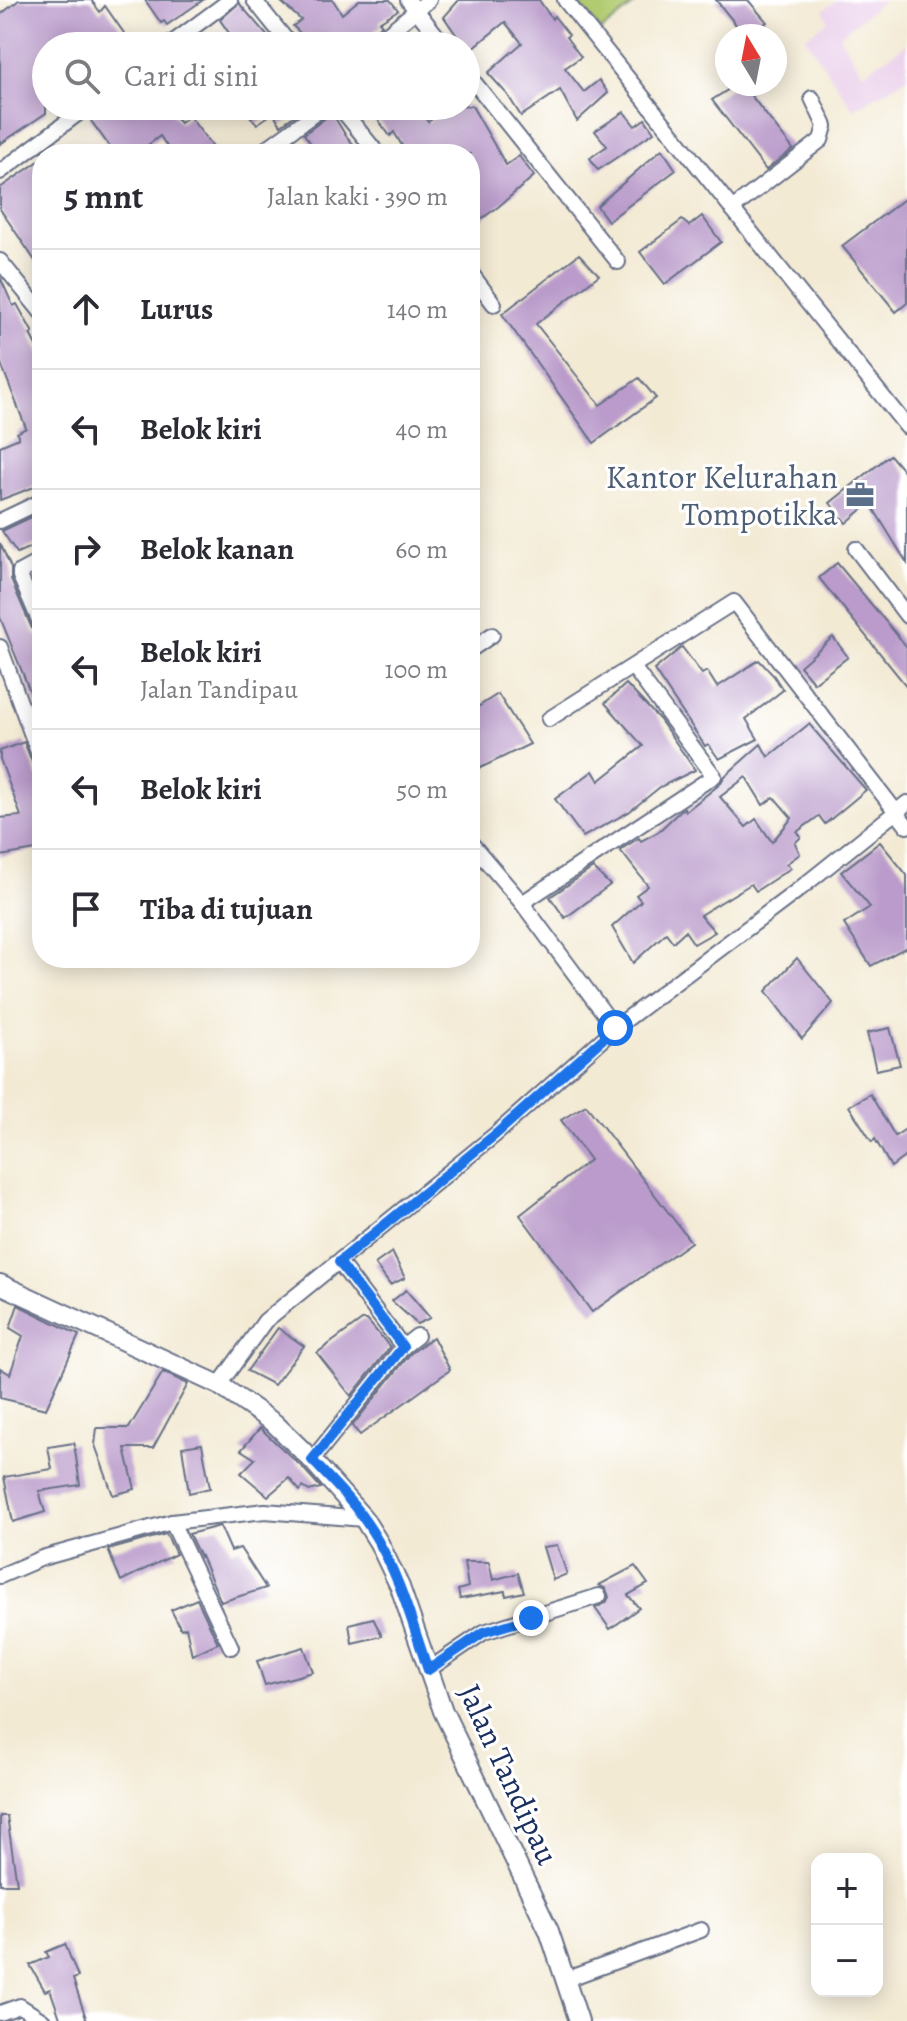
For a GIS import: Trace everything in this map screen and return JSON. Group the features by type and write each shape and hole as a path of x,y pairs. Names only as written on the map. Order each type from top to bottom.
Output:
{"street":[{"path":"187,32 230,0"},
{"path":"254,0 280,32"},
{"path":"386,32 413,6 429,0"},
{"path":"565,0 907,427"},
{"path":"413,6 434,32"},
{"path":"480,90 618,262"},
{"path":"732,209 821,140 825,126 812,98"},
{"path":"37,144 69,120"},
{"path":"273,144 306,120"},
{"path":"350,120 370,144"},
{"path":"0,172 32,148"},
{"path":"0,261 32,301"},
{"path":"480,285 494,304"},
{"path":"0,521 32,506"},
{"path":"856,549 907,616"},
{"path":"32,565 20,572 32,602"},
{"path":"549,719 734,602 902,807 907,826"},
{"path":"480,643 492,635"},
{"path":"0,647 32,735"},
{"path":"522,903 714,776 633,667"},
{"path":"219,1385 265,1321 496,1134 615,1028 797,891 902,807"},
{"path":"480,854 522,903 615,1028"},
{"path":"339,1262 403,1347"},
{"name":"Jalan Tandipau","path":"0,1284 219,1385 274,1423 312,1460 364,1519 400,1587 443,1711 549,1931 579,2021"},
{"path":"312,1460 403,1347 417,1336"},
{"path":"0,1576 42,1558 172,1522 265,1511 364,1519"},
{"path":"172,1522 231,1647"},
{"path":"428,1670 484,1632 599,1596"},
{"path":"567,1979 701,1930"},
{"path":"0,2013 20,2006 43,2021"}],"shaded area":[{"path":"837,0 884,0 839,36 863,73 907,44 907,78 853,109 805,37 828,21 823,10"}],"green space":[{"path":"576,0 640,0 601,31"}],"building":[{"path":"19,0 91,0 100,12 105,6 123,32 32,32 32,120 36,120 0,144 0,15"},
{"path":"145,0 203,0 167,25 164,21 161,23"},
{"path":"279,0 333,0 342,14 359,0 390,0 398,10 379,22 382,25 374,32 299,32 293,26 301,20"},
{"path":"459,0 539,0 552,19 554,16 569,35 566,37 581,57 565,68 584,92 599,80 608,93 577,121 560,90 521,116 488,73 522,43 505,22 480,42 480,32 454,32 444,17"},
{"path":"716,0 748,0 767,22 764,24 735,24"},
{"path":"239,3 264,32 228,32 220,20"},
{"path":"718,96 751,96 793,149 766,170 712,100"},
{"path":"624,112 635,126 645,119 654,132 598,170 590,158 607,146 595,131"},
{"path":"90,120 178,120 180,123 192,120 210,144 165,144 160,136 149,144 108,144"},
{"path":"323,120 336,120 353,144 312,144 304,134"},
{"path":"378,120 480,120 506,165 519,156 534,176 480,220 480,144 401,144 394,132 390,136"},
{"path":"662,149 676,170 608,221 597,206"},
{"path":"32,166 32,256 0,209 0,188"},
{"path":"907,197 907,303 896,312 842,246"},
{"path":"702,216 721,242 665,284 640,252 682,220 689,226"},
{"path":"579,254 599,275 536,324 600,405 639,378 656,398 594,443 502,314"},
{"path":"0,277 13,306 17,304 32,331 32,488 0,500 0,446 19,438 17,433 26,428 0,361"},
{"name":"Kantor Kelurahan Tompotikka","path":"890,455 907,475 907,563 870,503 846,523 830,503"},
{"path":"32,517 32,546 17,553 2,531"},
{"path":"0,543 11,568 11,580 32,629 32,696 0,617"},
{"path":"837,563 907,647 907,687 819,578"},
{"path":"833,637 848,657 814,683 800,666"},
{"path":"682,647 702,674 707,671 717,687 759,660 774,676 783,690 746,719 758,739 719,759 708,744 705,746 654,670"},
{"path":"626,684 660,720 695,770 660,787 629,812 583,837 555,799 593,771 599,781 643,746 605,703"},
{"path":"498,694 530,744 480,768 480,706"},
{"path":"809,724 866,790 825,824 819,816 797,832 801,837 795,843 800,854 786,864 791,868 756,891 751,884 700,915 715,932 694,944 685,931 673,942 666,933 633,963 612,927 641,901 636,895 648,886 620,850 639,838 641,841 658,832 681,810 684,808 686,811 720,784 761,744 768,757","holes":["746,777 763,805 774,797 792,818 772,842 756,819 746,827 720,797"]},
{"path":"24,742 32,762 32,851 0,856 0,818 21,816 0,759 0,751"},
{"path":"880,842 907,875 907,947 871,966 844,924 870,907 841,872"},
{"path":"593,868 610,885 565,918 550,897"},
{"path":"797,958 833,1003 802,1039 766,991"},
{"path":"890,1028 900,1065 876,1070 867,1033"},
{"path":"870,1094 895,1136 907,1128 907,1155 891,1167 875,1139 872,1142 849,1106"},
{"path":"586,1105 691,1242 592,1312 520,1215 590,1160 561,1120"},
{"path":"392,1252 405,1278 390,1285 375,1264"},
{"path":"406,1290 430,1318 417,1324 392,1301"},
{"path":"18,1305 79,1335 46,1409 0,1398 0,1368 10,1374 23,1336 10,1328"},
{"path":"362,1320 367,1320 390,1347 351,1396 317,1353"},
{"path":"278,1328 304,1346 274,1385 247,1371"},
{"path":"433,1337 450,1370 360,1435 352,1426 410,1354"},
{"path":"163,1372 188,1384 153,1448 125,1448 135,1489 113,1495 95,1445 97,1428 129,1428"},
{"path":"260,1428 321,1488 309,1491 303,1487 300,1491 289,1478 268,1496 241,1473 255,1459 241,1450"},
{"path":"74,1443 80,1485 39,1491 45,1512 13,1522 4,1477 52,1469 48,1447"},
{"path":"202,1444 210,1488 189,1493 182,1447"},
{"path":"220,1526 231,1551 240,1548 266,1588 221,1602 189,1534"},
{"path":"166,1534 176,1554 121,1581 108,1550"},
{"path":"557,1545 567,1574 553,1580 543,1547"},
{"path":"464,1562 489,1562 493,1580 518,1573 524,1592 506,1596 505,1591 460,1599 458,1590 468,1587"},
{"path":"635,1566 648,1584 628,1595 639,1608 610,1629 595,1608 606,1603 609,1597 606,1589 599,1585"},
{"path":"197,1599 218,1643 192,1655 186,1627 181,1629 171,1610"},
{"path":"373,1618 382,1636 352,1643 349,1624"},
{"path":"304,1647 313,1672 265,1685 257,1661"},
{"path":"0,1816 7,1816 17,1884 0,1884"},
{"path":"65,1944 78,1977 73,1979 87,2021 61,2021 50,1989 45,1991 30,1965 49,1957 46,1952"}],"place":[{"name":"Kantor Kelurahan Tompotikka","path":"860,495"}],"route":[{"path":"531,1618 484,1632 428,1670 400,1587 379,1543 347,1496 312,1460 403,1347 339,1262 496,1134 615,1028"}]}
